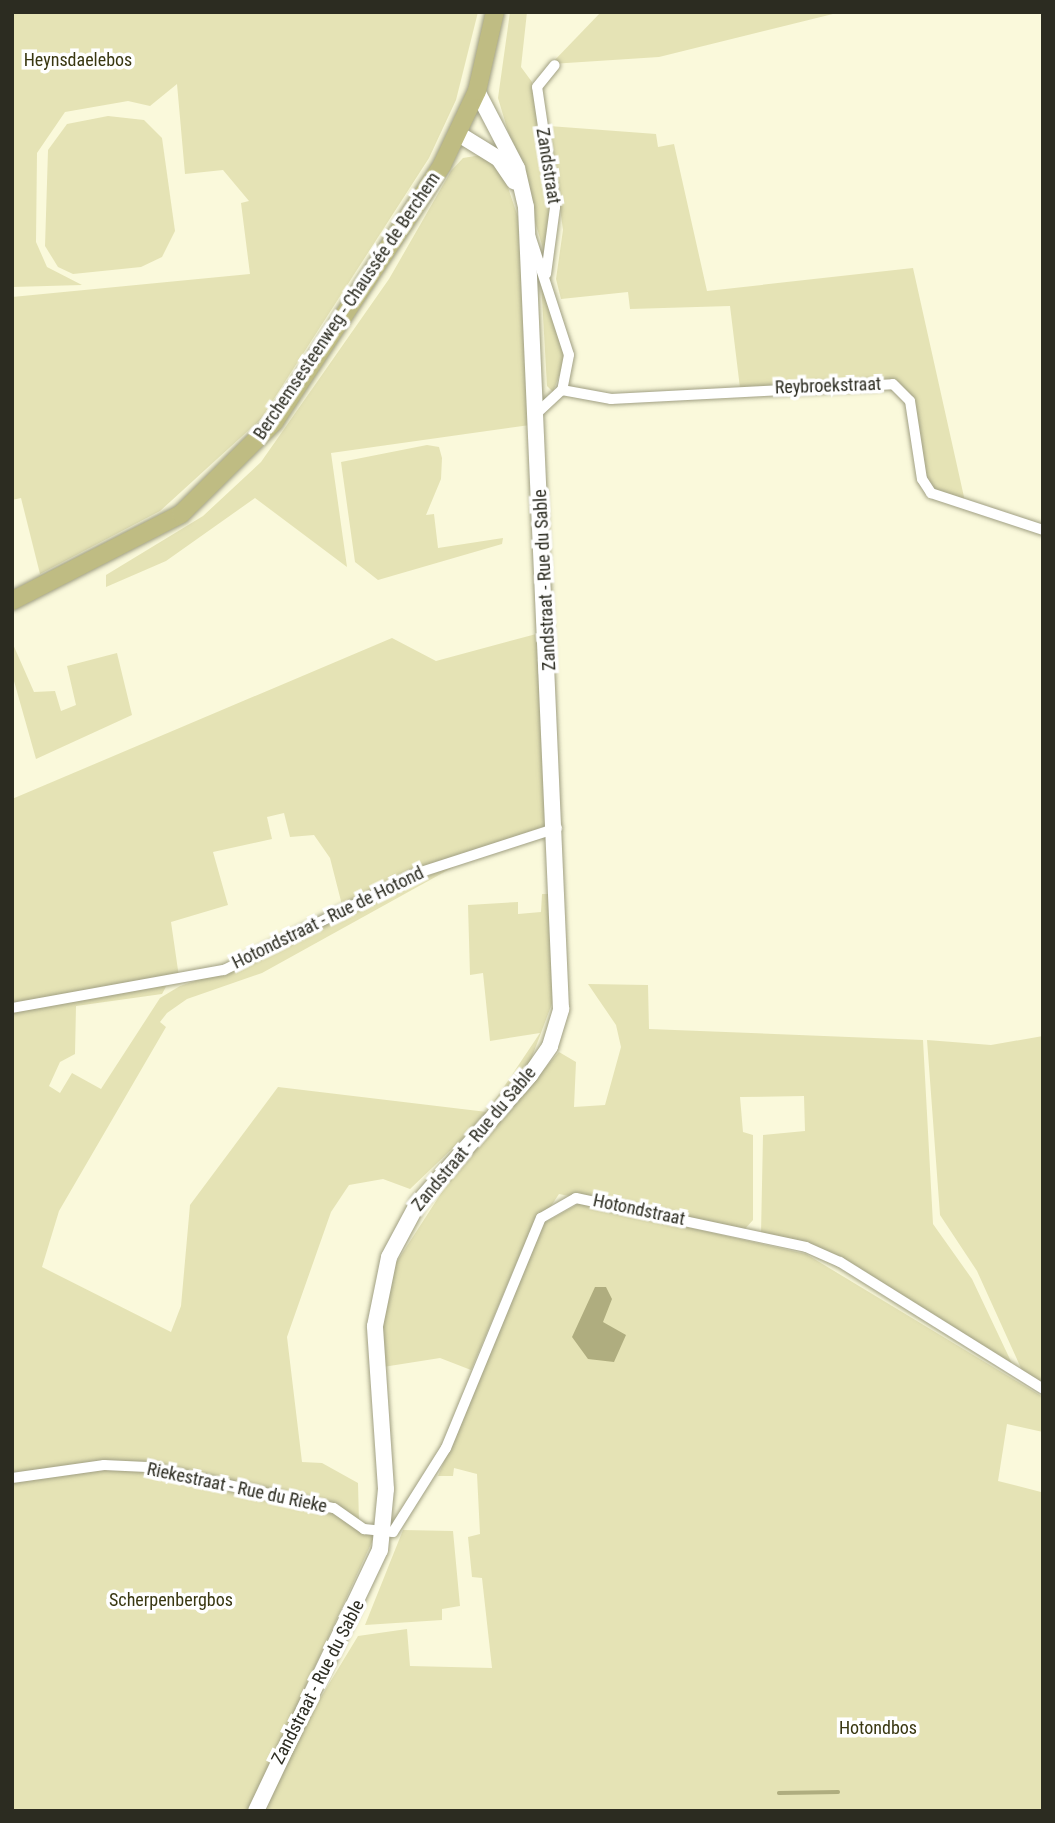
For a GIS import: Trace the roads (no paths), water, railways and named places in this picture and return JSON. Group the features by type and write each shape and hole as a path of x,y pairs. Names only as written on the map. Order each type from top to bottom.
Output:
{"main road":[{"name":"Berchemsesteenweg - Chaussée de Berchem","path":"12,601 181,514 251,448 391,246 457,133 477,91 495,12"},
{"name":"Zandstraat - Rue du Sable","path":"256,1811 370,1582 385,1479 375,1335 380,1283 418,1203 507,1106 550,1046 563,986 527,227 517,168 477,91"},
{"name":"Zandstraat - Rue du Sable","path":"457,133 509,170 527,227"}],"street":[{"name":"Zandstraat","path":"546,274 555,207 537,87 555,65"},
{"name":"Zandstraat","path":"527,227 546,274 569,355 562,390"},
{"name":"Reybroekstraat","path":"562,390 611,398 893,384 910,401 922,480 931,493 1043,530"},
{"path":"537,413 562,390"},
{"name":"Hotondstraat - Rue de Hotond","path":"12,1008 224,970 418,873 557,828"},
{"name":"Hotondstraat","path":"377,1534 401,1526 446,1448 541,1218 576,1198 806,1247 840,1262 1022,1379 1043,1389"},
{"name":"Riekestraat - Rue du Rieke","path":"12,1478 104,1465 147,1467 334,1508 377,1534"}],"waterway":[{"path":"779,1793 838,1792"}],"park label":[{"name":"Heynsdaelebos","path":"78,60"},
{"name":"Scherpenbergbos","path":"171,1600"},
{"name":"Hotondbos","path":"878,1728"}]}
